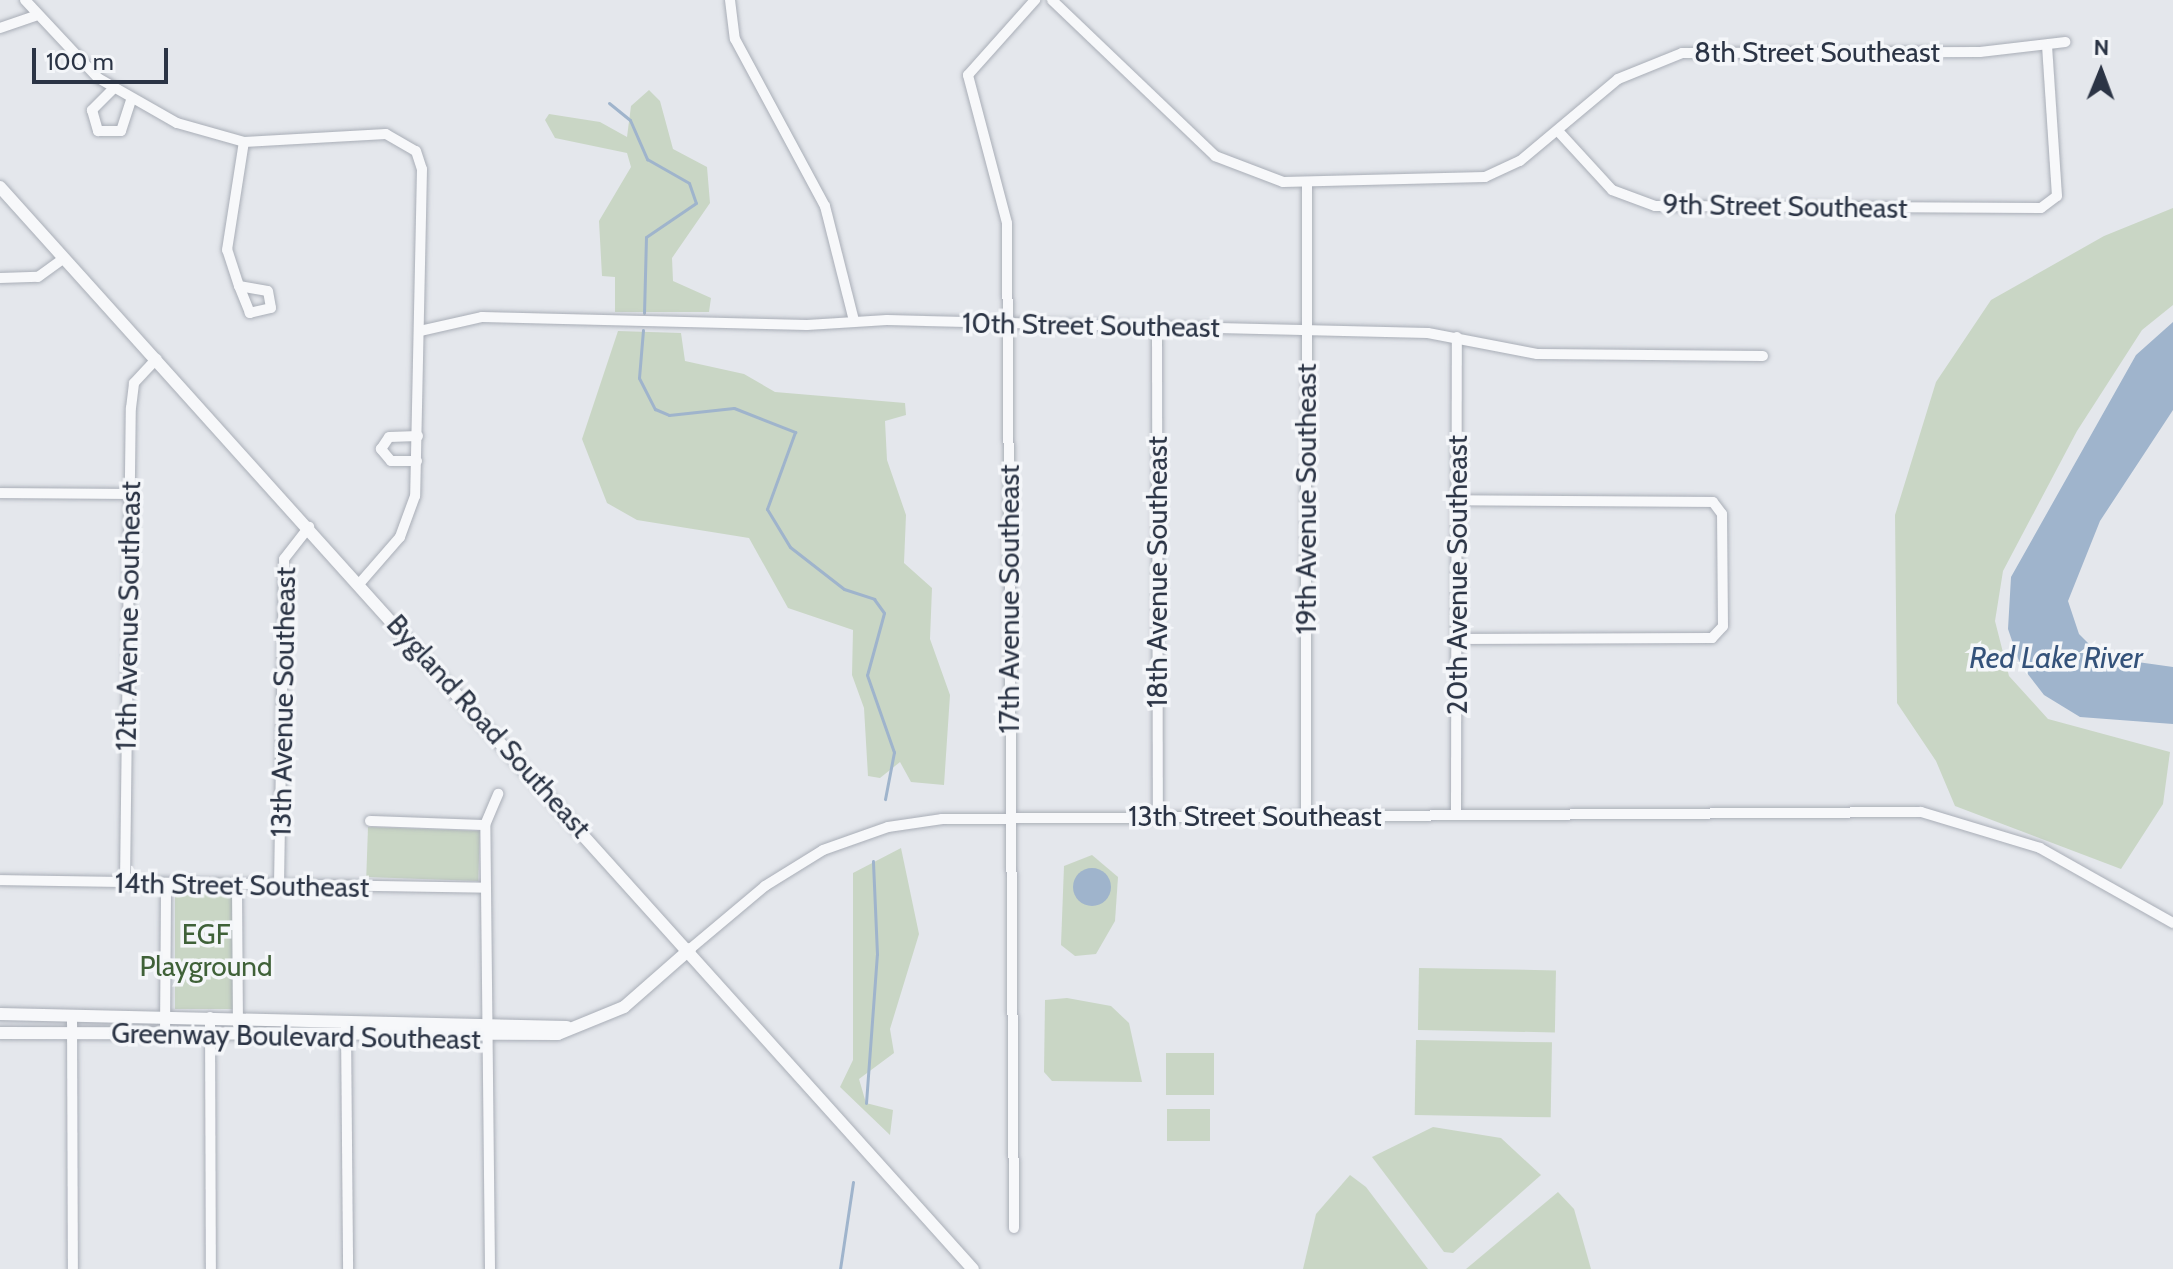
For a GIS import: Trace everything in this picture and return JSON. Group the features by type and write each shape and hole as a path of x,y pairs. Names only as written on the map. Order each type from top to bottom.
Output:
{"street":[{"path":"25,0 35,16 113,89 131,101 244,142 386,134 412,146 422,169 417,461 408,523 360,583"},
{"name":"17th Avenue Southeast","path":"1014,1228 1005,201 968,75 1035,0"},
{"name":"8th Street Southeast","path":"1052,0 1215,156 1266,180 1307,182 1466,182 1513,165 1618,79 1682,53 2047,45 2065,42"},
{"path":"728,4 735,39 825,206 854,321"},
{"path":"0,28 35,16"},
{"name":"9th Street Southeast","path":"1558,131 1612,190 1655,206 2041,208 2057,196 2047,45"},
{"path":"113,89 92,110 98,131 121,131 131,101"},
{"path":"239,286 227,250 244,142"},
{"name":"19th Avenue Southeast","path":"1306,816 1307,182"},
{"name":"Bygland Road Southeast","path":"0,187 690,949 973,1269"},
{"path":"0,278 38,277 64,258"},
{"name":"10th Street Southeast","path":"420,331 482,317 1008,323 1307,329 1457,337 1537,354 1763,356"},
{"name":"18th Avenue Southeast","path":"1157,327 1158,817"},
{"name":"20th Avenue Southeast","path":"1456,814 1457,337"},
{"name":"12th Avenue Southeast","path":"125,883 129,494 134,383 156,359"},
{"path":"417,461 391,461 381,449 389,437 418,436"},
{"path":"0,493 129,494"},
{"path":"1457,639 1712,638 1723,626 1722,514 1713,502 1458,500"},
{"name":"13th Avenue Southeast","path":"279,886 284,559 309,527"},
{"path":"441,695 452,685"},
{"path":"490,1269 485,825 498,794"},
{"name":"13th Street Southeast","path":"690,949 775,879 843,842 920,821 1010,819 1859,810 1945,816 1999,831 2173,923"},
{"path":"370,821 485,825"},
{"name":"14th Street Southeast","path":"0,880 484,888"},
{"path":"165,1035 166,884"},
{"path":"237,885 238,1035"},
{"name":"Greenway Boulevard Southeast","path":"0,1033 486,1039 590,1025 624,1007 690,949"},
{"name":"Greenway Boulevard Southeast","path":"0,1014 486,1020 590,1025"},
{"path":"72,1015 73,1269"},
{"path":"210,1017 211,1269"},
{"path":"346,1018 348,1269"}],"green space":[{"path":"649,90 660,101 673,149 707,167 710,203 672,258 673,281 711,298 709,312 615,312 615,277 602,276 599,221 631,167 627,153 555,138 545,120 549,114 600,122 627,137 631,106"},
{"path":"2173,208 2173,305 2142,330 2077,431 2003,571 1995,621 2009,676 2048,719 2170,752 2163,804 2121,869 1955,806 1936,761 1897,703 1895,515 1936,382 1991,300 2104,236"},
{"path":"618,331 681,333 685,361 744,374 775,392 905,403 906,415 885,421 887,460 906,515 904,563 932,588 930,639 950,695 944,785 911,782 900,762 880,778 868,776 864,708 852,675 853,630 788,608 749,538 637,520 607,503 582,439"},
{"path":"368,827 480,831 478,881 366,877"},
{"path":"901,848 919,934 890,1029 894,1053 859,1079 866,1103 893,1110 890,1135 840,1087 853,1060 853,873"},
{"path":"1092,855 1118,877 1115,921 1096,954 1075,956 1061,945 1064,866"},
{"name":"EGF Playground","path":"175,891 236,891 236,1009 175,1009"},
{"path":"1419,968 1556,970 1555,1032 1418,1030"},
{"path":"1067,998 1111,1006 1129,1023 1142,1082 1052,1081 1044,1072 1045,1000"},
{"path":"1416,1040 1552,1042 1551,1117 1415,1115"},
{"path":"1166,1053 1214,1053 1214,1095 1166,1095"},
{"path":"1167,1109 1210,1109 1210,1141 1167,1141"},
{"path":"1433,1127 1501,1138 1541,1175 1453,1253 1444,1252 1372,1157"},
{"path":"1350,1175 1366,1187 1428,1269 1303,1269 1316,1214"},
{"path":"1558,1192 1574,1209 1591,1269 1466,1269"}],"water":[{"name":"Red Lake River","path":"2173,322 2173,410 2100,521 2068,601 2079,634 2102,657 2173,667 2173,724 2080,717 2044,695 2020,664 2008,629 2011,577 2136,355"},
{"path":"1092,868 1105,874 1111,887 1105,900 1092,906 1079,900 1073,887 1079,874"}],"waterway":[{"path":"609,103 630,120 647,159 689,183 696,203 646,237 644,313"},
{"path":"643,330 639,378 655,409 669,415 734,408 795,432 767,509 790,547 844,589 874,599 884,613 867,675 894,752 885,799"},
{"path":"866,1103 877,954 873,861"},
{"path":"840,1269 853,1182"}]}
